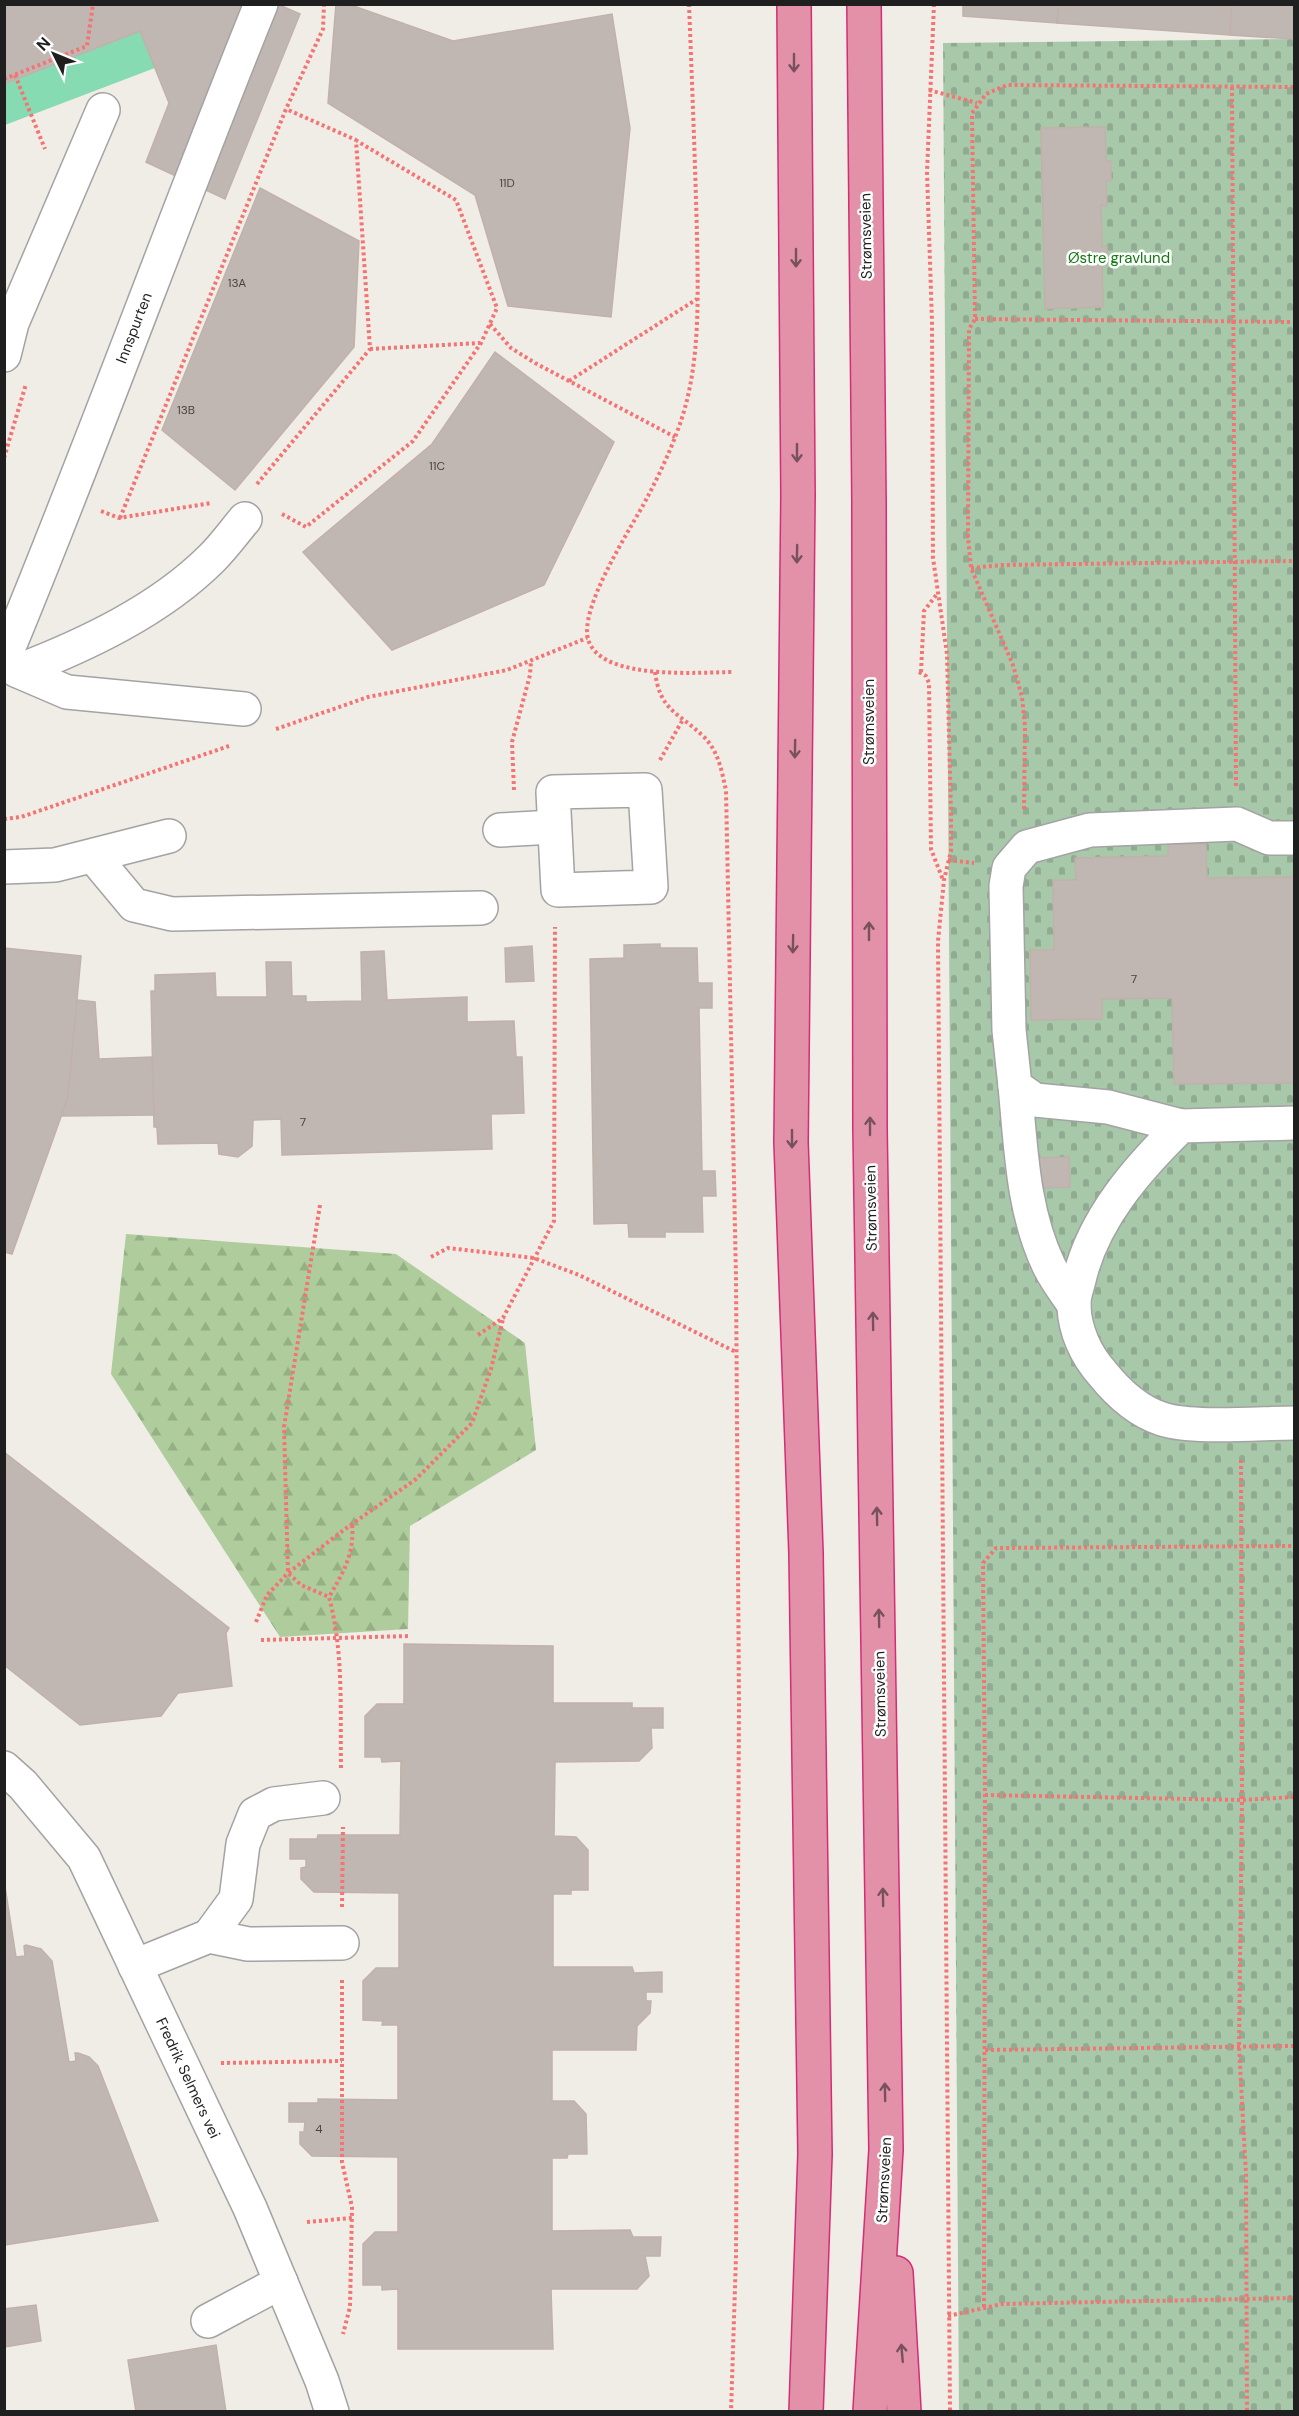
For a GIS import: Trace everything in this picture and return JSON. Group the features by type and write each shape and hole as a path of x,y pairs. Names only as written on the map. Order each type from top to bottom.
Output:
{"highway":[{"path":"794,4 798,495 792,1142 806,1564 815,2154 806,2412"},
{"name":"Strømsveien","path":"864,4 869,501 870,1129 886,2150 870,2412"},
{"path":"886,2150 903,2367 904,2412"}],"street":[{"name":"Innspurten","path":"9,662 11,642 70,498 200,156 261,4"},
{"path":"4,355 12,323 103,111"},
{"path":"9,662 68,651 175,590 213,557 245,519"},
{"path":"9,662 66,692 244,709"},
{"path":"645,790 651,887 558,890 554,792 645,790"},
{"path":"1294,838 1269,838 1237,824 1090,830 1027,847 1009,868 1006,886 1009,1030 1025,1184 1035,1228 1049,1267 1074,1305 1080,1336 1090,1359 1130,1403 1162,1419 1186,1423 1294,1423"},
{"path":"506,830 554,827"},
{"path":"4,867 55,865 94,857 169,836"},
{"path":"94,857 134,905 172,914 481,908"},
{"path":"1015,1086 1035,1100 1108,1107 1181,1126 1294,1123"},
{"path":"1074,1305 1084,1258 1117,1200 1142,1165 1181,1126"},
{"name":"Fredrik Selmers vei","path":"4,1768 23,1785 84,1858 250,2208 322,2381 332,2412"},
{"path":"135,1966 209,1936 236,1899 243,1844 255,1814 274,1804 332,1795"},
{"path":"209,1936 248,1944 342,1943"},
{"path":"208,2322 281,2282"}],"path":[{"path":"4,79 87,46 93,4"},
{"path":"119,518 286,109 323,29 324,4"},
{"path":"689,4 697,298 693,364 687,397 675,437 647,498 600,587 590,613 587,638 590,646 608,660 626,667 656,672 734,672"},
{"path":"934,4 927,172 932,321 933,558 947,654 951,813 951,851 944,880 938,952 950,2412"},
{"path":"15,75 48,155"},
{"path":"1027,847 1023,802 1025,726 1023,698 1013,665 971,568 968,537 969,329 975,320 972,113 977,103 986,94 1006,85 1294,87"},
{"path":"1232,87 1237,824"},
{"path":"929,90 977,103"},
{"path":"276,512 306,527 413,441 481,343 497,308 456,200 357,140 286,109"},
{"path":"255,487 370,349 357,140"},
{"path":"569,381 697,298"},
{"path":"975,320 1294,322"},
{"path":"490,324 511,348 675,437"},
{"path":"370,349 481,343"},
{"path":"70,498 119,518 212,502"},
{"path":"971,568 1002,565 1294,561"},
{"path":"937,594 924,611 920,672 929,683 931,849 944,880"},
{"path":"273,730 368,697 482,676 531,661 587,638"},
{"path":"506,830 514,784 512,742 519,707 530,675 531,661"},
{"path":"656,672 660,697 682,721 703,736 716,753 726,791 737,1352 739,1987 735,2309 731,2412"},
{"path":"645,790 682,721"},
{"path":"4,819 21,816 239,742"},
{"path":"256,1622 267,1595 288,1573 351,1524 416,1479 472,1423 491,1369 503,1318 554,1221 555,922 558,890"},
{"path":"320,1205 285,1427 288,1573 301,1585 329,1597"},
{"path":"431,1257 448,1248 534,1258 579,1275 737,1352"},
{"path":"478,1335 503,1318"},
{"path":"1241,1423 1242,1800 1239,2046 1246,2175 1247,2412"},
{"path":"342,2338 350,2307 352,2207 342,2162 342,1943 332,1795 338,1638 329,1597 346,1569 353,1542 351,1524"},
{"path":"984,2307 986,1795 983,1563 996,1548 1294,1546"},
{"path":"261,1640 410,1636"},
{"path":"986,1795 1242,1800 1294,1797"},
{"path":"985,2050 1294,2046"},
{"path":"211,2063 342,2061"},
{"path":"307,2222 352,2218"},
{"path":"948,2316 1002,2304 1246,2297 1294,2298"}],"green space":[{"path":"5,5 257,29 5,125"},
{"name":"Østre gravlund","path":"1294,39 1294,2411 959,2411 943,43"},
{"path":"126,1234 396,1254 525,1343 536,1450 410,1526 408,1629 280,1637 111,1374"}],"building":[{"path":"4,4 277,4 300,14 225,199 146,162 169,103 140,31 4,84"},
{"path":"336,4 348,4 453,41 612,14 630,128 611,317 508,306 475,195 328,103"},
{"path":"963,4 1059,4 1057,23 963,16"},
{"path":"1059,4 1232,4 1230,35 1057,23"},
{"path":"1232,4 1294,4 1294,39 1230,35"},
{"path":"1105,127 1106,161 1111,161 1111,181 1106,181 1107,206 1101,205 1102,246 1107,246 1108,263 1102,264 1103,307 1045,309 1041,128"},
{"path":"260,188 359,241 354,347 235,490 162,430"},
{"path":"495,352 614,442 544,585 392,650 303,552 432,444"},
{"path":"1168,844 1206,844 1207,878 1294,877 1294,1083 1174,1084 1172,998 1102,999 1102,1019 1031,1020 1030,950 1054,950 1053,880 1076,880 1075,858 1168,856"},
{"path":"660,944 660,948 697,948 698,983 712,983 712,1008 699,1008 702,1171 715,1171 716,1196 702,1196 703,1232 665,1232 665,1237 629,1237 628,1223 594,1224 590,959 624,958 624,945"},
{"path":"532,946 534,981 506,982 505,948"},
{"path":"4,948 81,956 68,1097 12,1254 4,1252"},
{"path":"384,951 387,1000 467,997 467,1022 514,1021 516,1057 522,1057 524,1113 491,1114 492,1149 282,1155 281,1119 253,1120 252,1146 238,1157 219,1154 218,1143 158,1144 157,1127 154,1127 151,991 155,991 155,975 215,973 216,997 267,997 266,962 291,962 292,996 306,996 306,1002 362,1001 361,952"},
{"path":"77,1000 95,1002 99,1059 152,1057 154,1115 61,1116 68,1097"},
{"path":"1069,1157 1070,1187 1040,1188 1039,1158"},
{"path":"4,1452 229,1628 226,1633 232,1686 178,1693 161,1716 80,1725 4,1665"},
{"path":"404,1644 553,1646 553,1703 632,1703 632,1708 663,1708 663,1728 651,1728 652,1748 639,1761 555,1762 554,1836 576,1837 588,1850 588,1890 571,1890 571,1894 553,1894 553,1967 632,1967 634,1973 662,1972 662,1992 646,1992 646,2001 651,2001 650,2013 637,2026 636,2050 552,2050 552,2101 574,2101 586,2114 587,2154 568,2154 567,2158 552,2158 552,2231 630,2230 633,2237 661,2237 660,2256 645,2256 649,2276 637,2289 551,2289 553,2349 398,2349 398,2289 382,2290 382,2285 363,2285 363,2244 375,2232 398,2232 398,2157 312,2156 300,2144 300,2132 304,2132 305,2122 289,2122 289,2103 318,2103 318,2099 398,2100 398,2025 382,2025 383,2021 363,2020 363,1981 376,1968 399,1968 399,1893 314,1892 301,1879 301,1868 306,1867 306,1859 290,1859 290,1839 317,1839 318,1835 400,1835 401,1761 382,1762 381,1757 365,1757 365,1716 377,1704 404,1704"},
{"path":"4,1880 16,1957 25,1956 24,1946 26,1945 41,1949 52,1961 69,2062 76,2061 75,2053 78,2053 89,2057 98,2066 158,2221 4,2245"},
{"path":"36,2305 41,2341 4,2347 4,2309"},
{"path":"216,2345 226,2412 136,2412 128,2360"}]}
